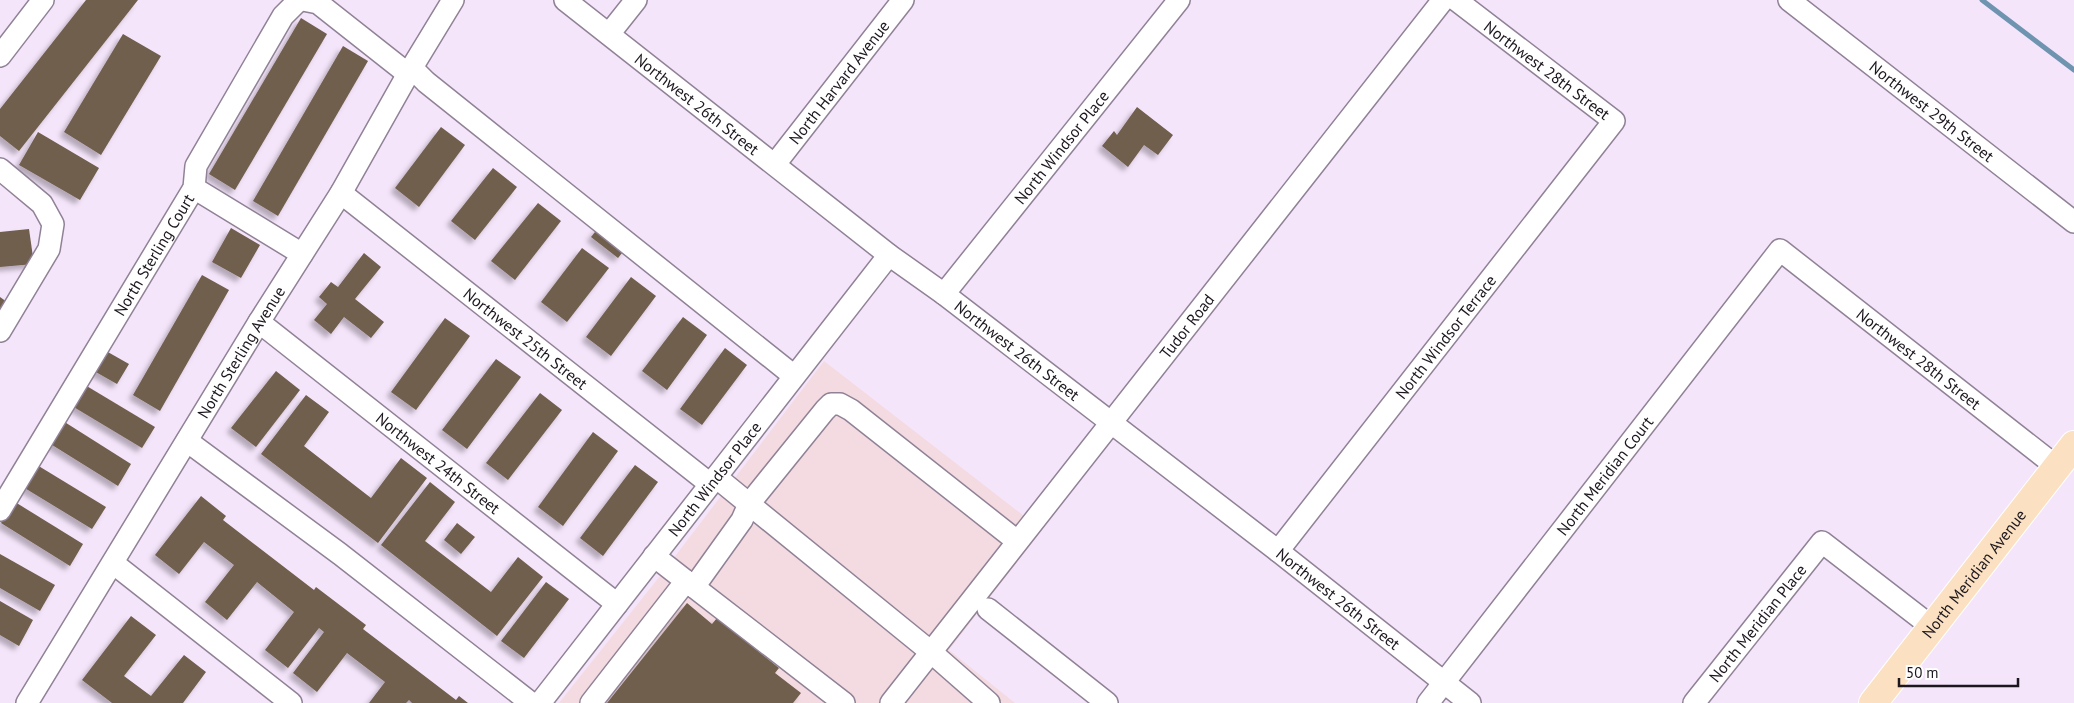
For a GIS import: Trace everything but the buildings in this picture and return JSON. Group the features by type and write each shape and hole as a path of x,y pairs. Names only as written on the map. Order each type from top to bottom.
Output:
{"main road":[{"name":"North Meridian Avenue","path":"1873,703 2074,445"}],"street":[{"path":"0,56 43,0"},
{"name":"North Sterling Court","path":"0,510 194,188 196,166 283,16 301,0 318,3 426,82 794,376"},
{"name":"North Sterling Avenue","path":"27,703 259,322 341,193 410,71 453,0"},
{"name":"Northwest 26th Street","path":"565,0 889,255 944,294 1278,551 1470,703"},
{"path":"609,34 636,0"},
{"name":"North Harvard Avenue","path":"775,164 903,0"},
{"name":"North Windsor Place","path":"944,294 1179,0"},
{"name":"Tudor Road","path":"891,703 1443,0"},
{"name":"Northwest 28th Street","path":"1456,0 1614,121"},
{"name":"Northwest 29th Street","path":"1789,0 2074,222"},
{"name":"North Windsor Terrace","path":"1278,551 1614,121"},
{"path":"0,169 42,204 54,224 49,249 0,330"},
{"path":"194,188 302,254"},
{"name":"Northwest 25th Street","path":"341,193 713,480 749,504 931,652 989,703"},
{"name":"Northwest 28th Street","path":"1780,250 2057,467"},
{"name":"North Meridian Court","path":"1428,703 1780,250"},
{"name":"North Windsor Place","path":"540,703 889,255"},
{"name":"Northwest 24th Street","path":"259,322 617,604"},
{"path":"591,703 742,520 749,504 831,404 840,404 850,410 1022,535"},
{"path":"187,441 340,554 531,703"},
{"name":"North Meridian Place","path":"1694,703 1822,542 1932,627"},
{"path":"654,556 844,703"},
{"path":"113,563 291,703"},
{"path":"988,609 1107,703"}],"shaded area":[{"path":"824,361 1042,530 949,650 1015,703 559,703 660,576"}],"waterway":[{"path":"1982,0 2074,70"}]}
